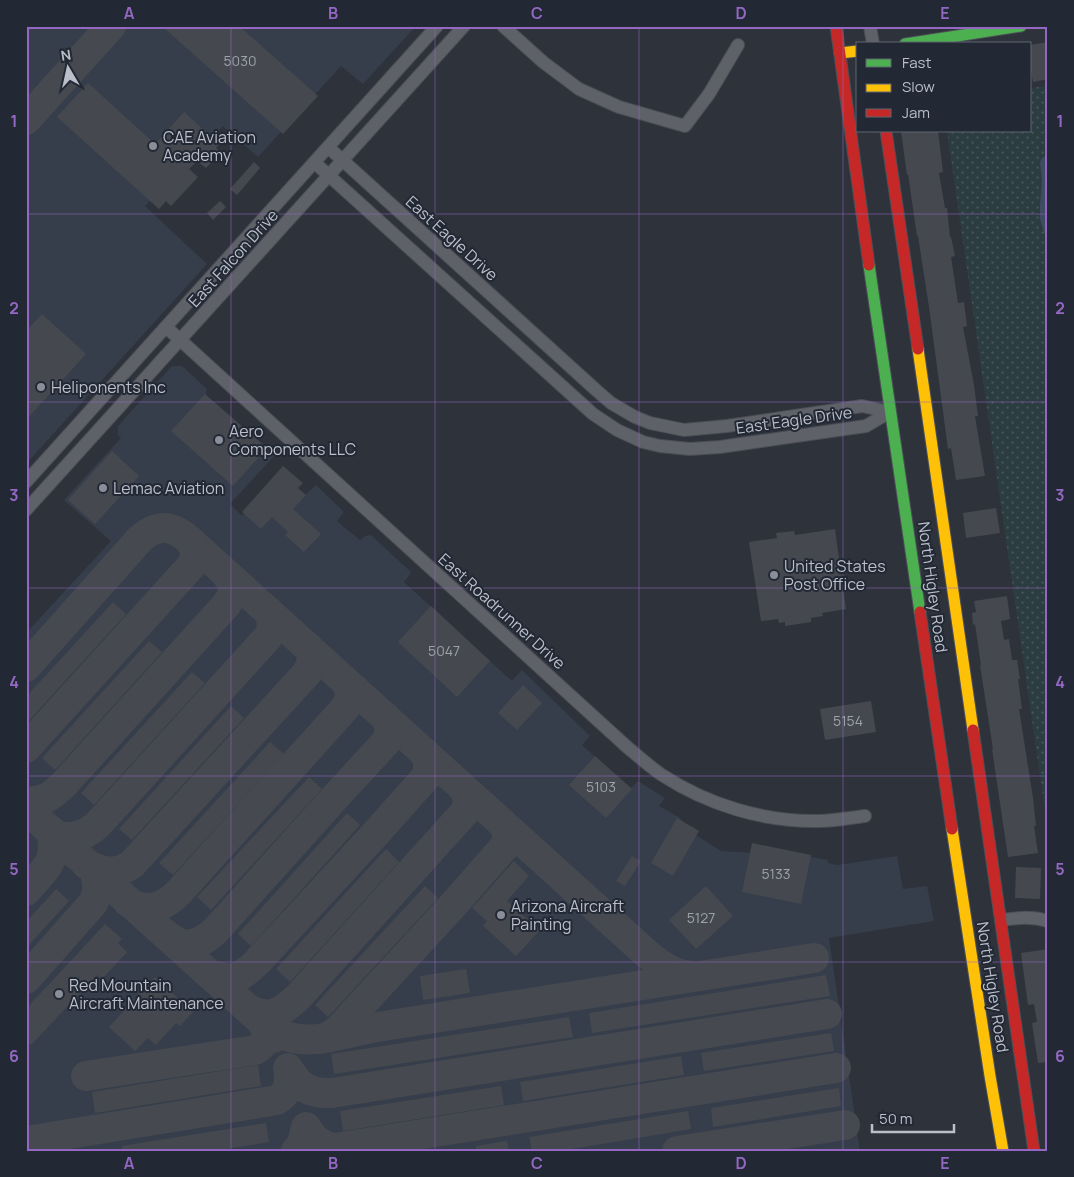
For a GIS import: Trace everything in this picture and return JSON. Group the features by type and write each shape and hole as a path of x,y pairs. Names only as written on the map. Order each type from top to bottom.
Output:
{"street":[{"name":"East Falcon Drive","path":"26,482 438,26"},
{"name":"East Falcon Drive","path":"26,510 464,26"},
{"path":"504,26 543,62 579,89 619,107 685,126 709,94 738,45"},
{"name":"North Higley Road","path":"836,26 890,412 965,914 1003,1151"},
{"path":"870,26 873,42"},
{"path":"918,42 1021,26"},
{"path":"840,53 856,50"},
{"name":"North Higley Road","path":"886,132 1034,1151"},
{"name":"East Eagle Drive","path":"329,148 612,403 630,414 650,423 684,430 727,426 862,406 890,412"},
{"name":"East Eagle Drive","path":"315,163 593,414 617,430 644,442 677,449 705,449 866,426 890,412"},
{"path":"468,301 481,286"},
{"name":"East Roadrunner Drive","path":"166,327 626,746 661,774 705,798 768,817 786,820 821,821 864,816"},
{"path":"1001,920 1030,917 1048,921"}],"shaded area":[{"path":"26,26 416,26 363,84 341,66 258,157 223,126 145,206 207,264 26,464"},
{"path":"1048,86 1048,831 947,132 1032,132 1032,88"},
{"path":"172,366 182,366 207,389 205,398 274,456 230,504 241,515 304,496 316,485 344,512 337,521 360,540 365,536 371,535 411,572 404,582 512,681 522,670 590,736 582,745 631,788 638,781 665,798 659,806 679,817 696,835 721,851 807,856 828,860 828,863 837,865 897,856 903,889 927,886 934,921 829,938 860,1151 26,1151 26,629 28,631 111,541 64,500 121,438 118,435 118,426"}],"water":[{"path":"1043,157 1048,157 1048,245 1040,219 1042,181 1040,162"}],"building":[{"path":"162,26 239,26 318,96 283,134"},
{"path":"1048,42 1048,79 1033,82 1032,45"},
{"name":"CAE Aviation Academy","path":"88,83 155,144 184,112 219,144 216,148 221,152 206,168 197,161 189,169 198,177 171,206 166,201 159,209 57,117"},
{"path":"901,132 938,132 943,172 939,173 955,256 951,257 958,303 964,302 967,326 963,327 974,385 978,416 975,416 985,476 956,480 951,448 948,449 929,307"},
{"path":"254,162 260,168 237,195 230,189"},
{"path":"220,201 226,207 213,220 207,213"},
{"name":"Heliponents Inc","path":"42,314 86,354 26,420 26,331"},
{"name":"Aero Components LLC","path":"205,394 267,448 233,486 171,431"},
{"name":"Lemac Aviation","path":"112,451 139,476 95,524 68,500"},
{"path":"283,466 303,483 298,488 306,495 293,509 321,534 304,552 285,535 288,532 272,517 261,529 242,512"},
{"path":"996,508 1000,533 966,538 963,513"},
{"path":"835,529 846,609 822,613 823,616 811,618 811,622 785,626 785,622 779,623 778,619 761,621 749,542 777,538 776,533 794,531 795,535"},
{"path":"1007,596 1010,619 1001,621 1004,640 1009,639 1012,660 1017,660 1022,709 1019,709 1033,798 1036,826 1034,826 1038,853 1008,857 972,613 976,612 974,601"},
{"path":"113,602 126,614 26,724 26,697"},
{"path":"431,606 490,661 457,697 398,642"},
{"path":"149,641 162,652 55,770 42,758"},
{"path":"192,672 205,683 94,805 81,793"},
{"path":"523,685 542,703 517,730 498,713"},
{"path":"871,701 876,732 825,740 820,709"},
{"path":"231,706 244,718 132,840 119,829"},
{"path":"270,742 284,754 173,875 159,863"},
{"path":"595,756 632,789 606,818 569,785"},
{"path":"309,777 322,789 211,910 197,897"},
{"path":"347,813 360,825 251,946 238,934"},
{"path":"677,818 699,831 673,876 651,863"},
{"path":"752,843 811,855 801,904 742,892"},
{"path":"386,849 399,862 290,982 276,969"},
{"path":"632,856 641,861 625,886 616,881"},
{"name":"Arizona Aircraft Painting","path":"514,861 529,876 507,901 540,930 516,956 483,926 487,921 472,908"},
{"path":"1016,867 1041,868 1040,899 1015,898"},
{"path":"425,886 438,898 328,1017 315,1005"},
{"path":"706,886 733,916 696,949 669,920"},
{"path":"56,889 69,901 26,948 26,922"},
{"name":"Red Mountain Aircraft Maintenance","path":"105,924 122,939 118,943 127,952 102,979 97,975 31,1045 26,1041 26,1009"},
{"path":"1048,949 1048,1062 1038,1063 1032,1023 1037,1022 1034,1004 1028,1005 1021,953"},
{"path":"466,969 470,993 423,1000 420,976"},
{"path":"826,975 830,996 592,1033 589,1013"},
{"path":"155,977 193,1012 180,1026 176,1023 156,1045 148,1038 135,1051 109,1027"},
{"path":"569,1017 573,1037 334,1074 331,1054"},
{"path":"831,1033 834,1051 704,1071 701,1053"},
{"path":"681,1056 684,1075 523,1101 520,1082"},
{"path":"258,1065 261,1086 95,1113 92,1092"},
{"path":"501,1086 504,1105 343,1131 340,1111"},
{"path":"839,1088 841,1106 713,1127 711,1108"},
{"path":"688,1111 691,1129 560,1151 532,1151 529,1137"},
{"path":"266,1123 269,1142 215,1151 122,1151 122,1146"},
{"path":"507,1141 509,1151 476,1151 476,1146"}],"taxiway":[{"path":"26,120 111,26"},
{"path":"26,667 140,539 159,528 177,531 647,954 658,963 677,973 698,976"},
{"path":"26,748 191,566 195,553 189,540"},
{"path":"26,801 38,801 56,792 226,605 233,593 233,586 226,574"},
{"path":"53,834 67,837 79,836 91,830 101,821 268,637 272,624 268,611"},
{"path":"86,864 104,871 120,870 132,864 307,673 312,660 308,647"},
{"path":"128,902 143,908 156,907 168,902 179,892 346,707 350,694 346,682"},
{"path":"165,934 179,943 193,944 203,940 215,931 386,742 389,730 386,718"},
{"path":"209,974 224,978 235,977 246,972 257,962 425,778 428,765 424,752"},
{"path":"247,1008 262,1014 274,1013 280,1011 298,997 464,813 467,800 466,793 462,787"},
{"path":"26,809 247,1008 262,1022 274,1038"},
{"path":"328,1037 338,1030 505,846 507,835 503,824"},
{"path":"26,891 44,870 52,857 53,840 50,830"},
{"path":"26,979 93,903 97,887 94,870"},
{"path":"262,1022 288,1037 301,1039 328,1038 371,1028 814,958"},
{"path":"26,1141 277,1100 287,1090 288,1068 296,1080 311,1091 332,1093 827,1014"},
{"path":"86,1076 255,1050 262,1045 266,1038 266,1030 262,1022"},
{"path":"296,1151 302,1144 306,1127 318,1141 326,1146 335,1148 836,1068"},
{"path":"677,1151 845,1125"}],"traffic: fast":[{"path":"918,42 1021,26"},
{"path":"869,265 920,612"}],"traffic: slow":[{"path":"840,53 856,51"},
{"path":"918,349 973,730"},
{"path":"952,829 1003,1151"}],"traffic: jam":[{"path":"836,26 869,265"},
{"path":"886,132 918,349"},
{"path":"920,612 952,829"},
{"path":"973,730 1034,1151"}],"place":[{"name":"CAE Aviation Academy","path":"153,146"},
{"name":"Heliponents Inc","path":"41,387"},
{"name":"Aero Components LLC","path":"219,440"},
{"name":"Lemac Aviation","path":"103,488"},
{"name":"United States Post Office","path":"774,575"},
{"name":"Arizona Aircraft Painting","path":"501,915"},
{"name":"Red Mountain Aircraft Maintenance","path":"59,994"}]}
